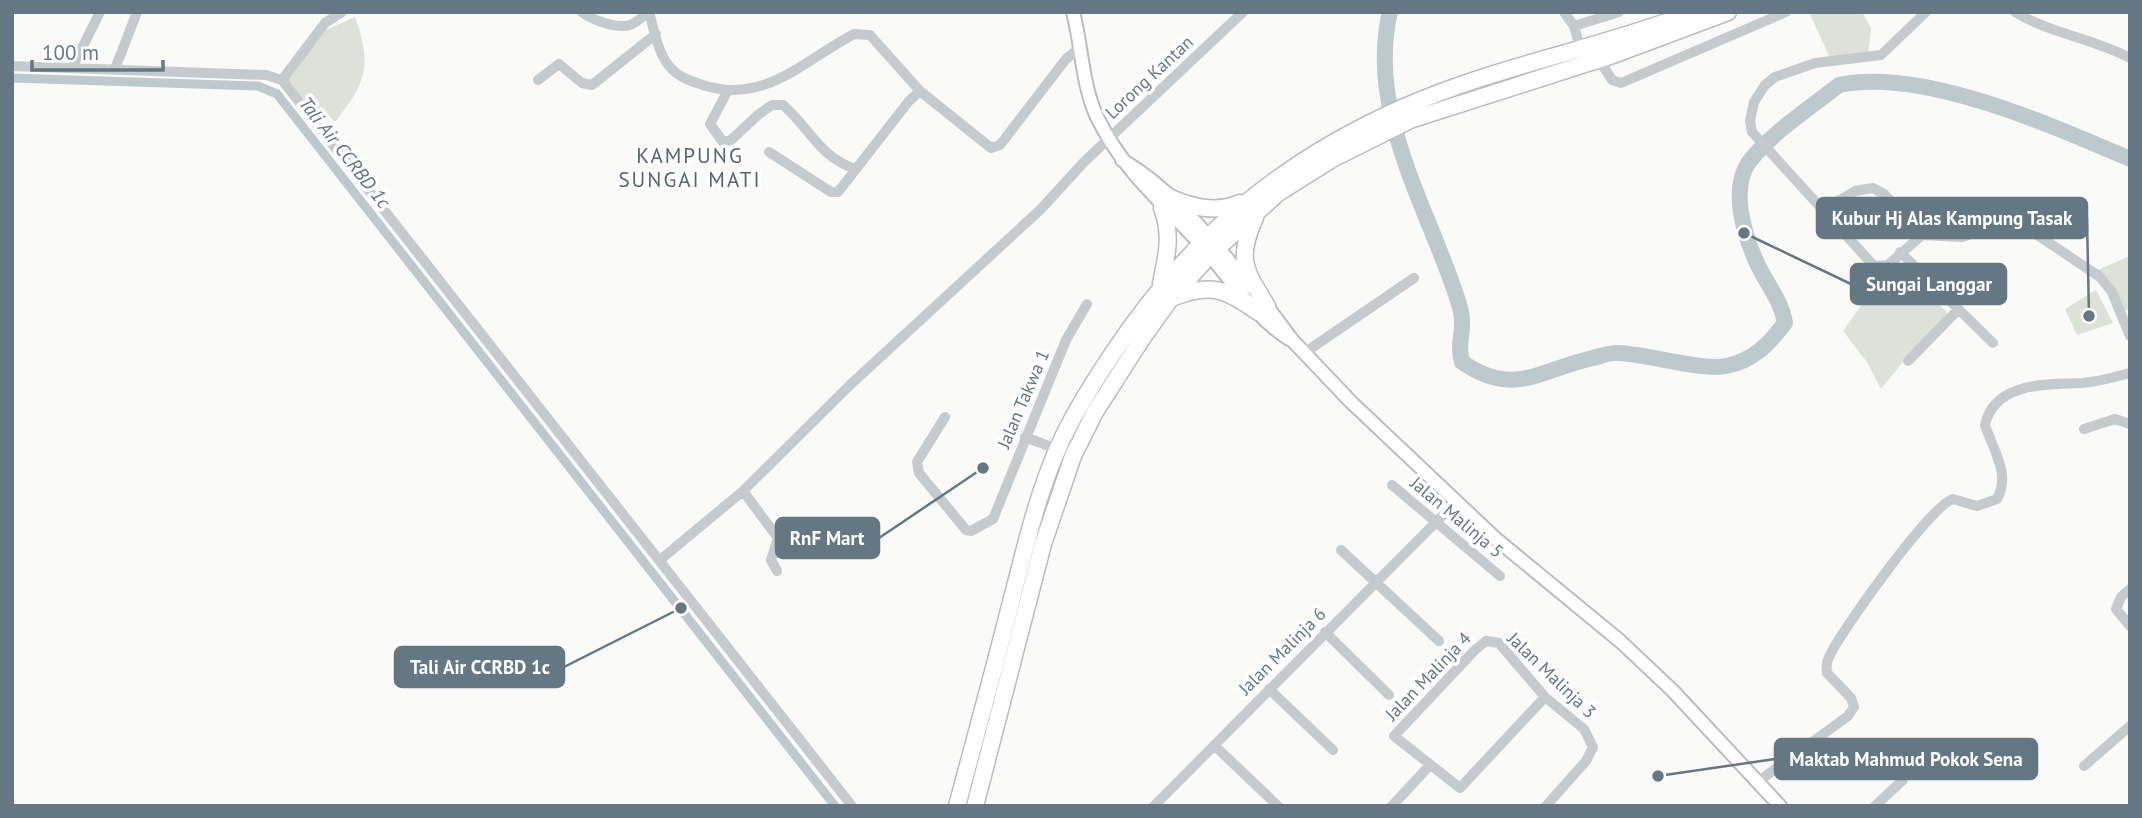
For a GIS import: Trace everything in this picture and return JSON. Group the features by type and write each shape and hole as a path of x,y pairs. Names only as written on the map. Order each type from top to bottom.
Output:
{"highway":[{"path":"957,806 1027,541 1057,449 1095,381 1166,291 1208,246 1253,205 1305,176 1366,133 1458,86 1581,51 1693,12"},
{"path":"1407,114 1599,59 1728,12"},
{"path":"975,806 1043,544 1069,467 1107,391 1166,291 1169,244 1167,203 1207,208 1253,205"},
{"path":"1253,205 1243,264 1263,309"},
{"path":"1166,291 1219,289 1263,309"}],"main road":[{"path":"1073,12 1087,90 1109,138 1135,178 1167,203 1304,354 1456,502 1620,641 1780,806"}],"street":[{"path":"72,68 100,12"},
{"path":"115,69 137,12"},
{"path":"282,80 324,18 342,12"},
{"path":"582,12 589,18 621,26 631,25 649,12 666,62 674,72 727,92 747,91 782,78 860,33 876,40 920,91 986,146 996,148 1066,59 1081,47"},
{"name":"Lorong Kantan","path":"660,560 743,491 901,337 1041,209 1109,138 1243,12"},
{"path":"1564,12 1574,26 1581,51"},
{"path":"1574,26 1619,12"},
{"path":"1599,59 1612,80 1621,83 1786,12"},
{"path":"1926,12 1881,55 1815,63 1775,77 1765,85 1754,102 1750,121 1757,138 1874,266 1888,265 1922,235 1962,237 2006,220 2021,222 2100,277 2112,292 2130,336"},
{"path":"2015,12 2045,29 2091,42 2130,58"},
{"path":"538,80 559,64 582,83 592,85 656,34"},
{"path":"12,66 266,75 282,80 852,806"},
{"path":"769,152 835,193 841,190 909,100 920,91"},
{"path":"727,92 710,124 723,142 731,140 772,105 783,105 806,128 827,156 855,169"},
{"path":"1823,210 1855,191 1873,188 1884,194 1922,235"},
{"path":"1900,252 1956,311 1979,328 1993,343"},
{"path":"1304,354 1414,278"},
{"name":"Jalan Takwa 1","path":"945,417 917,462 919,472 945,500 966,530 971,531 993,519 1066,340 1087,304"},
{"path":"1908,361 1956,311"},
{"path":"1759,782 1854,707 1851,698 1827,673 1829,656 1880,579 1939,508 1953,499 1978,506 1997,499 2003,488 2002,470 1985,425 1993,408 2018,389 2052,382 2104,380 2130,373"},
{"path":"2084,429 2115,419 2130,424"},
{"path":"1025,438 1057,449"},
{"name":"Jalan Malinja 5","path":"1392,485 1500,576"},
{"path":"743,491 778,538 771,559 777,571"},
{"name":"Jalan Malinja 6","path":"1157,805 1456,502"},
{"path":"1341,550 1439,641"},
{"path":"2130,589 2121,597 2116,608 2130,626"},
{"path":"1325,632 1389,695"},
{"name":"Jalan Malinja 3","path":"1486,641 1499,643 1545,696 1584,729 1593,747 1586,761 1546,806"},
{"name":"Jalan Malinja 4","path":"1430,765 1394,736 1460,663 1486,641"},
{"path":"1269,689 1334,750"},
{"path":"1392,806 1430,765 1460,788 1545,696"},
{"path":"2084,766 2130,726"},
{"path":"1214,745 1278,806"},
{"path":"1875,806 1903,780"}],"shaded area":[{"path":"1809,12 1862,12 1871,28 1868,55 1830,58"},
{"path":"355,17 364,48 363,72 354,95 335,122 320,106 313,114 286,81 319,33"},
{"path":"2130,256 2130,309 2121,312 2095,271"},
{"path":"1899,261 1950,316 1910,353 1881,389 1867,362 1843,331 1883,274"},
{"path":"2096,290 2113,323 2077,335 2065,309"}],"waterway":[{"path":"1390,12 1385,48 1386,83 1392,119 1402,154 1459,304 1462,320 1462,362 1480,373 1497,378 1527,378 1613,353 1716,367 1736,364 1760,351 1785,323 1747,238 1740,198 1743,173 1768,141 1839,85 1872,82 1909,84 1947,92 2026,116 2130,159"},
{"name":"Tali Air CCRBD 1c","path":"12,78 258,86 277,94 835,806"}],"place":[{"name":"Sungai Langgar","path":"1744,233"},
{"name":"Kubur Hj Alas Kampung Tasak","path":"2089,316"},
{"name":"RnF Mart","path":"983,468"},
{"name":"Tali Air CCRBD 1c","path":"681,608"},
{"name":"Maktab Mahmud Pokok Sena","path":"1658,776"}],"district":[{"name":"KAMPUNG SUNGAI MATI","path":"690,167"}]}
